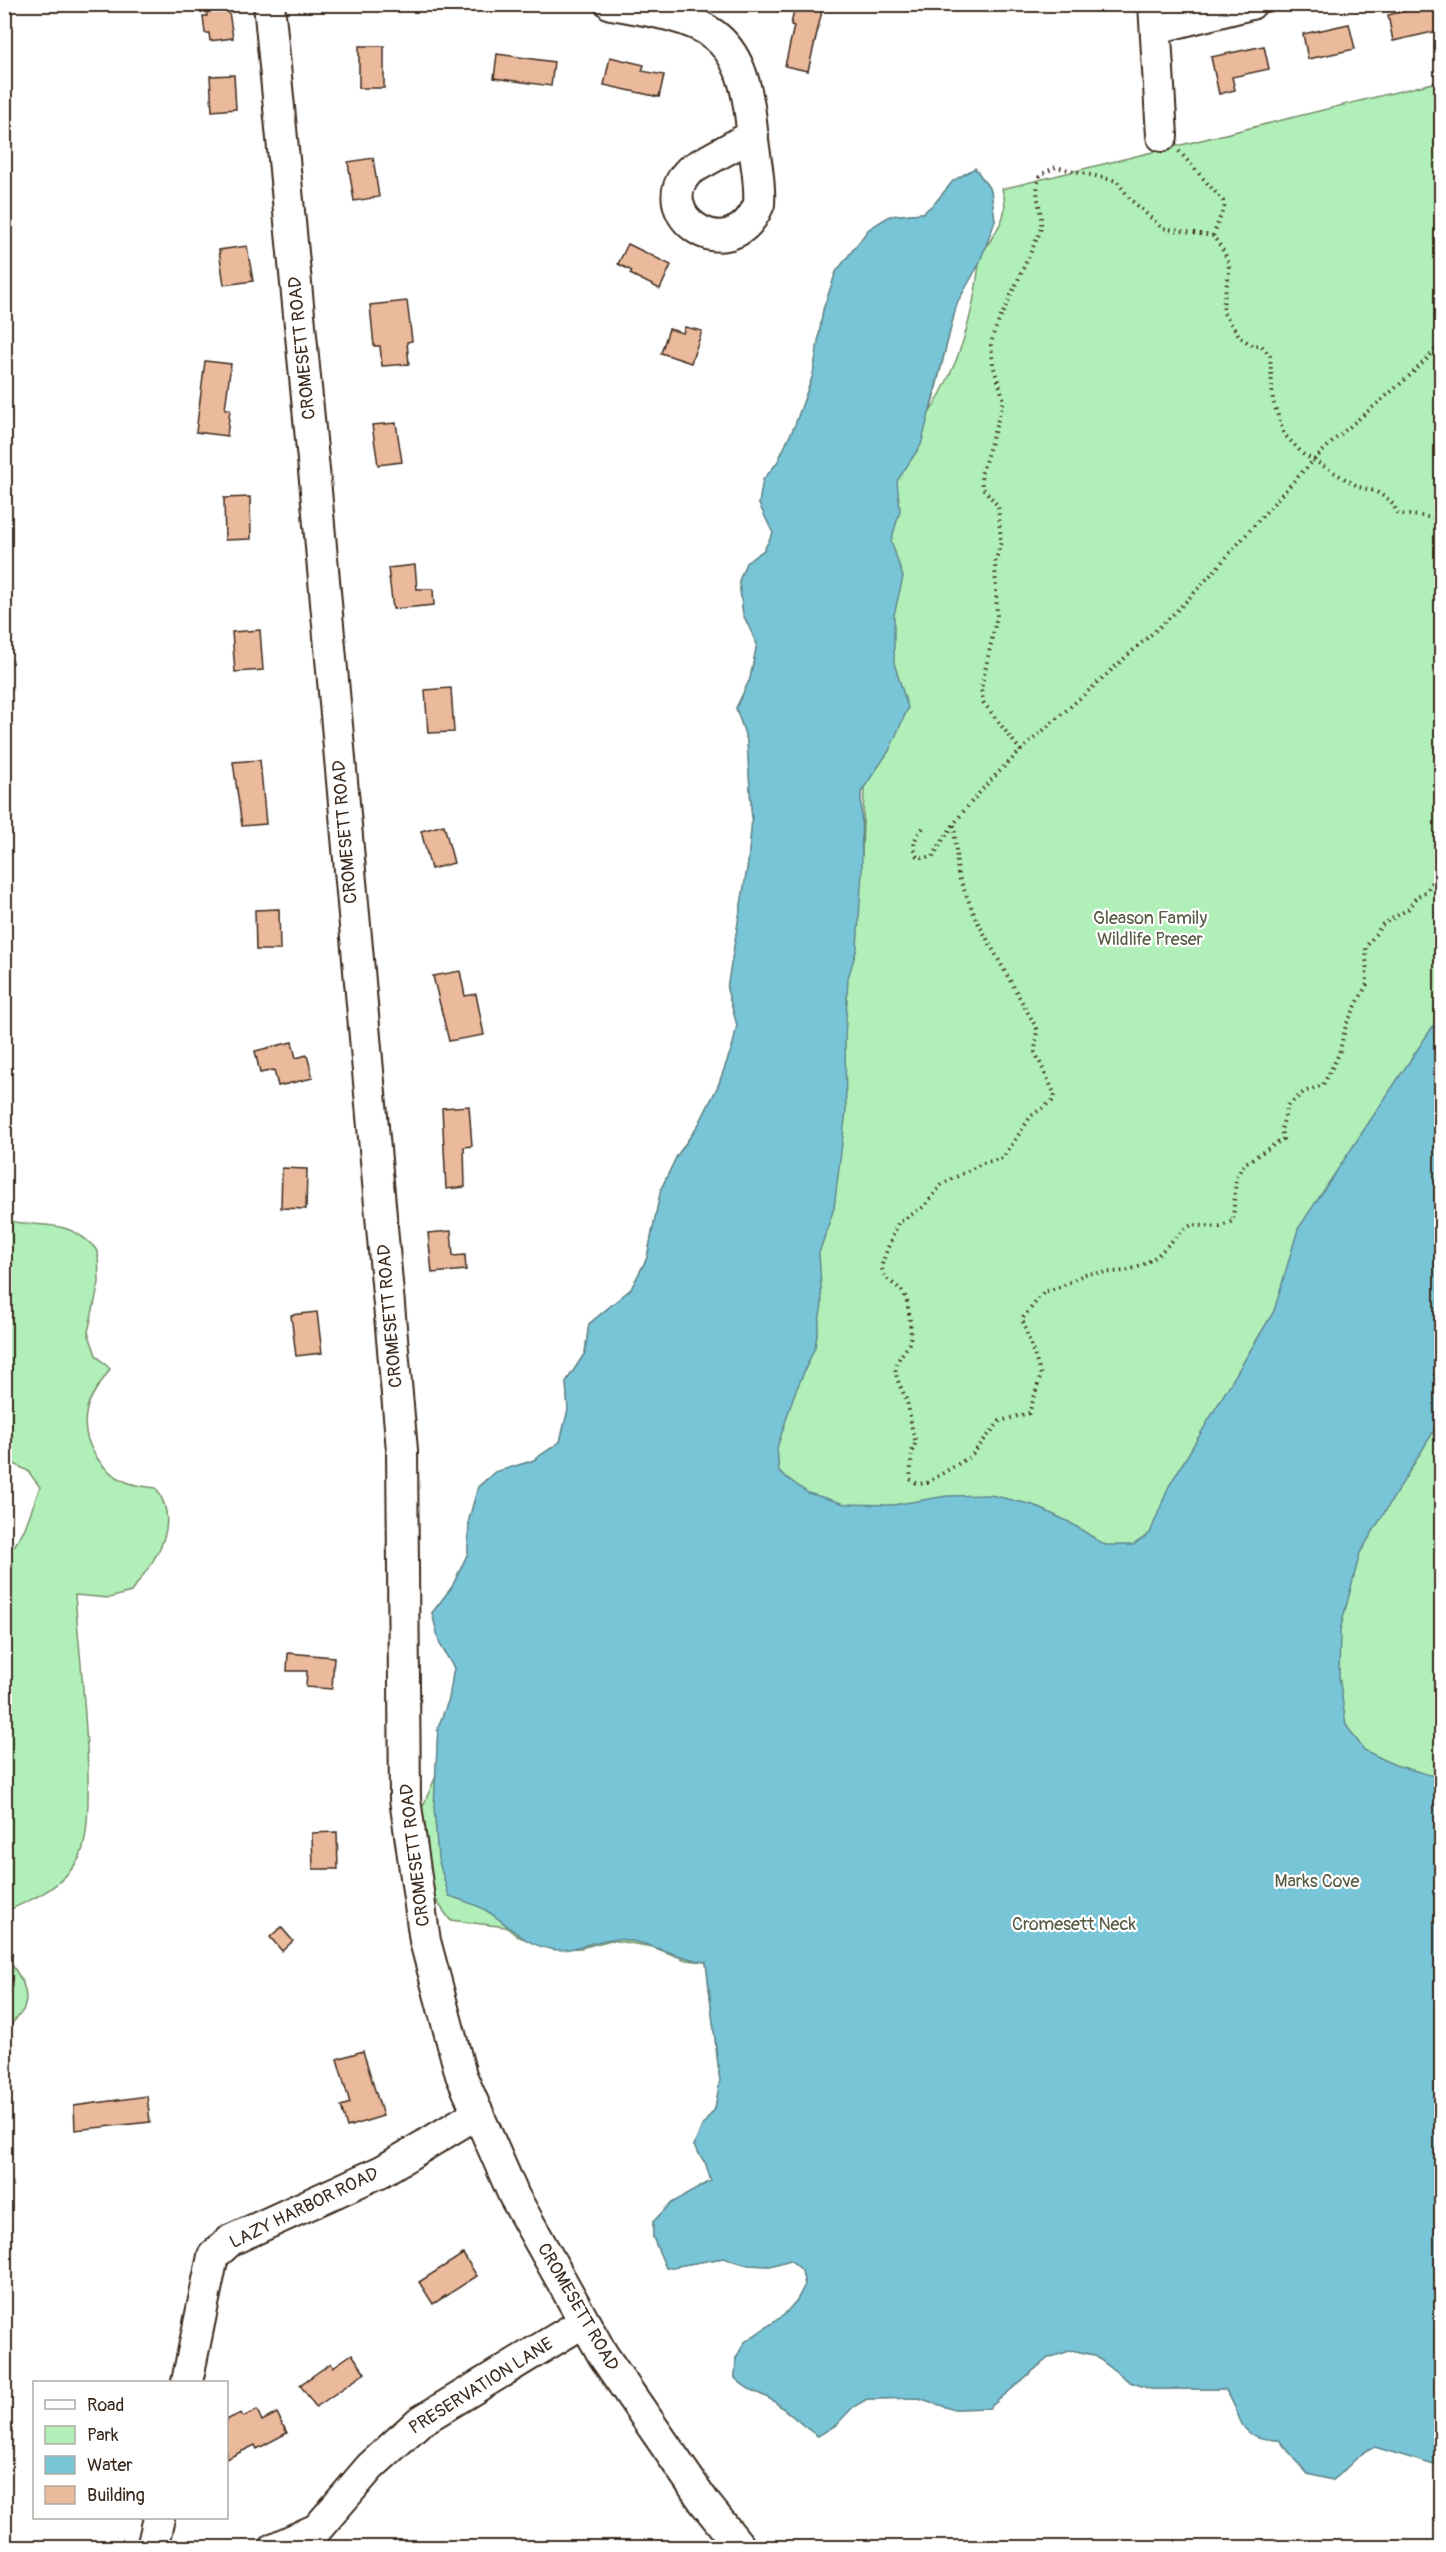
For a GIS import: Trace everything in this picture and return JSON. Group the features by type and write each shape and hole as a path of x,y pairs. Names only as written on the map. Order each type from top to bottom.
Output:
{"street":[{"name":"CROMESETT ROAD","path":"269,4 316,491 402,1450 405,1799 425,1941 461,2075 514,2196 603,2355 705,2503 741,2547"},
{"path":"611,4 670,14 695,22 715,34 730,50 744,80 753,135"},
{"path":"1162,136 1155,16 1251,4"},
{"name":"LAZY HARBOR ROAD","path":"187,2381 213,2256 231,2240 382,2171 478,2113"},
{"name":"PRESERVATION LANE","path":"275,2547 317,2529 370,2467 419,2422 584,2322"},
{"path":"152,2547 159,2519"}],"path":[{"path":"1162,136 1187,158 1223,201 1224,207 1213,236"},
{"path":"1021,751 983,702 981,689 997,616 995,563 1001,542 998,506 982,487 981,475 1004,400 993,365 991,345 1001,316 1040,232 1042,223 1035,189 1040,175 1056,167 1118,181 1130,199 1162,228 1213,236 1229,261 1230,272 1223,312 1240,337 1253,346 1261,345 1270,356 1273,400 1284,434 1303,454 1314,461 1359,487 1375,491 1391,501 1398,514 1442,520"},
{"path":"923,828 915,838 914,850 917,857 927,859 933,857 954,825 1021,751 1174,614 1314,461 1352,424 1408,377 1442,342"},
{"path":"954,825 957,875 977,921 1037,1029 1035,1052 1055,1095 1052,1101 1031,1116 1004,1158 983,1163 942,1184 925,1206 898,1223 891,1248 883,1257 883,1272 887,1279 903,1290 907,1297 909,1342 900,1354 895,1370 908,1404 909,1425 916,1442 912,1451 910,1479 918,1484 927,1483 971,1456 1000,1421 1029,1413 1041,1375 1022,1319 1044,1292 1060,1287 1085,1274 1125,1271 1141,1266 1157,1256 1184,1228 1192,1225 1220,1227 1233,1221 1236,1177 1244,1164 1283,1139 1281,1130 1288,1105 1304,1092 1323,1085 1326,1081 1339,1054 1347,1025 1367,984 1366,947 1390,917 1408,909 1416,897 1428,891 1442,863"}],"green space":[{"path":"1441,81 1441,2467 1375,2447 1358,2457 1333,2480 1308,2474 1279,2440 1264,2438 1247,2431 1225,2389 1151,2389 1130,2382 1094,2355 1072,2350 1048,2358 989,2408 952,2409 919,2398 867,2399 853,2407 836,2425 818,2436 778,2404 749,2389 735,2378 736,2358 745,2342 784,2315 797,2300 805,2285 802,2270 790,2260 770,2266 749,2265 723,2258 666,2268 653,2237 653,2222 670,2204 711,2181 706,2164 694,2146 702,2126 715,2109 720,2081 706,1962 686,1960 653,1947 611,1940 581,1948 551,1949 517,1936 506,1927 450,1920 419,1876 412,1831 436,1776 438,1728 449,1699 454,1668 440,1644 432,1613 452,1587 468,1553 469,1519 478,1487 495,1472 532,1461 560,1442 568,1410 566,1382 585,1353 589,1324 631,1289 647,1258 661,1189 677,1156 699,1124 718,1086 733,1045 737,1025 727,989 748,863 752,820 747,740 736,708 750,679 757,644 743,614 739,581 746,563 764,550 773,533 759,504 763,480 777,463 795,425 813,375 823,310 836,272 869,229 890,216 923,213 935,203 953,181 975,168 991,191 995,221 984,251 1004,214 1002,189","holes":["979,264 973,303 963,341 949,377 930,412 957,303","864,788 862,855 861,792"]},
{"path":"5,1220 65,1228 87,1240 98,1251 99,1283 88,1332 96,1355 110,1369 88,1404 86,1432 94,1454 109,1471 129,1483 156,1488 164,1502 167,1516 162,1543 131,1592 109,1598 75,1595 88,1774 85,1841 78,1860 55,1886 5,1912 5,1547 15,1545 25,1528 40,1487 28,1471 5,1459"},
{"path":"5,1954 21,1979 26,2001 23,2011 5,2031"}],"water":[{"path":"975,168 991,191 995,221 979,264 957,303 921,445 897,481 900,511 891,541 903,577 894,615 894,663 908,708 889,751 861,792 862,872 857,948 848,978 845,1040 846,1111 834,1208 819,1253 822,1304 815,1347 794,1395 777,1448 779,1472 808,1493 845,1504 893,1505 947,1496 991,1495 1033,1505 1069,1522 1105,1545 1133,1545 1150,1533 1169,1486 1274,1311 1298,1229 1441,1014 1441,1419 1360,1553 1340,1630 1339,1676 1346,1725 1364,1750 1395,1765 1441,1778 1441,2467 1375,2447 1358,2457 1333,2480 1308,2474 1279,2440 1264,2438 1247,2431 1225,2389 1151,2389 1130,2382 1094,2355 1072,2350 1048,2358 989,2408 952,2409 919,2398 867,2399 853,2407 836,2425 818,2436 778,2404 749,2389 735,2378 736,2358 745,2342 784,2315 797,2300 805,2285 802,2270 790,2260 770,2266 749,2265 723,2258 666,2268 653,2237 653,2222 670,2204 711,2181 706,2164 694,2146 702,2126 715,2109 720,2081 706,1962 628,1940 609,1939 559,1950 540,1946 523,1938 483,1909 449,1896 438,1859 434,1806 438,1728 449,1699 454,1668 440,1644 432,1613 452,1587 468,1553 469,1519 478,1487 495,1472 532,1461 560,1442 568,1410 566,1382 585,1353 589,1324 631,1289 647,1258 661,1189 677,1156 699,1124 718,1086 733,1045 737,1025 727,989 748,863 752,820 747,740 736,708 750,679 757,644 743,614 739,581 746,563 764,550 773,533 759,504 763,480 777,463 795,425 813,375 823,310 836,272 869,229 890,216 923,213 935,203 953,181"}],"building":[{"path":"1442,4 1442,30 1393,41 1388,15"},
{"path":"228,5 233,38 210,41 209,33 205,33 203,16 207,16 206,8"},
{"path":"795,5 822,11 808,71 785,66 794,26 791,25"},
{"path":"1349,24 1355,49 1308,59 1303,34"},
{"path":"359,46 384,46 384,88 359,88"},
{"path":"1264,46 1269,69 1232,77 1235,90 1219,94 1211,57"},
{"path":"497,54 554,62 551,86 494,78"},
{"path":"610,57 644,65 642,71 664,75 659,97 604,85"},
{"path":"234,75 236,109 212,111 210,76"},
{"path":"373,158 379,197 354,201 348,162"},
{"path":"628,244 671,265 660,289 630,274 632,271 618,264"},
{"path":"247,246 253,281 224,285 219,250"},
{"path":"407,301 412,341 407,342 409,364 382,366 380,346 374,346 370,305"},
{"path":"685,327 702,331 691,363 661,353 669,329 683,333"},
{"path":"205,361 231,364 225,409 230,409 227,436 196,432"},
{"path":"396,423 402,462 378,465 372,425"},
{"path":"250,497 251,539 225,540 224,498"},
{"path":"415,565 417,589 433,589 434,605 393,609 388,568"},
{"path":"260,630 263,670 235,672 232,632"},
{"path":"451,688 454,732 428,733 425,690"},
{"path":"260,760 266,824 242,826 233,762"},
{"path":"444,825 454,863 431,869 421,831"},
{"path":"279,909 280,950 256,950 255,910"},
{"path":"460,971 465,996 476,994 484,1035 449,1041 433,976"},
{"path":"292,1042 296,1058 307,1055 313,1078 278,1086 274,1070 260,1073 255,1051"},
{"path":"469,1106 472,1146 464,1147 465,1187 446,1189 442,1108"},
{"path":"282,1168 307,1169 306,1209 281,1208"},
{"path":"451,1231 453,1256 465,1255 466,1270 432,1273 428,1233"},
{"path":"317,1312 322,1353 296,1356 291,1315"},
{"path":"288,1653 334,1657 332,1689 306,1687 307,1671 287,1671"},
{"path":"337,1832 338,1869 313,1869 312,1833"},
{"path":"281,1927 293,1941 282,1951 270,1937"},
{"path":"363,2051 383,2116 347,2127 341,2106 350,2103 337,2059"},
{"path":"147,2096 150,2122 75,2130 74,2106"},
{"path":"463,2254 477,2276 433,2304 419,2282"},
{"path":"352,2354 365,2373 316,2407 300,2385 331,2363 333,2367"},
{"path":"257,2410 262,2421 277,2413 287,2433 257,2449 255,2445 228,2458 228,2419 241,2413 243,2417"}],"park label":[{"name":"Gleason Family Wildlife Preser","path":"1150,928"},
{"name":"Marks Cove","path":"1317,1881"},
{"name":"Cromesett Neck","path":"1074,1924"}]}
